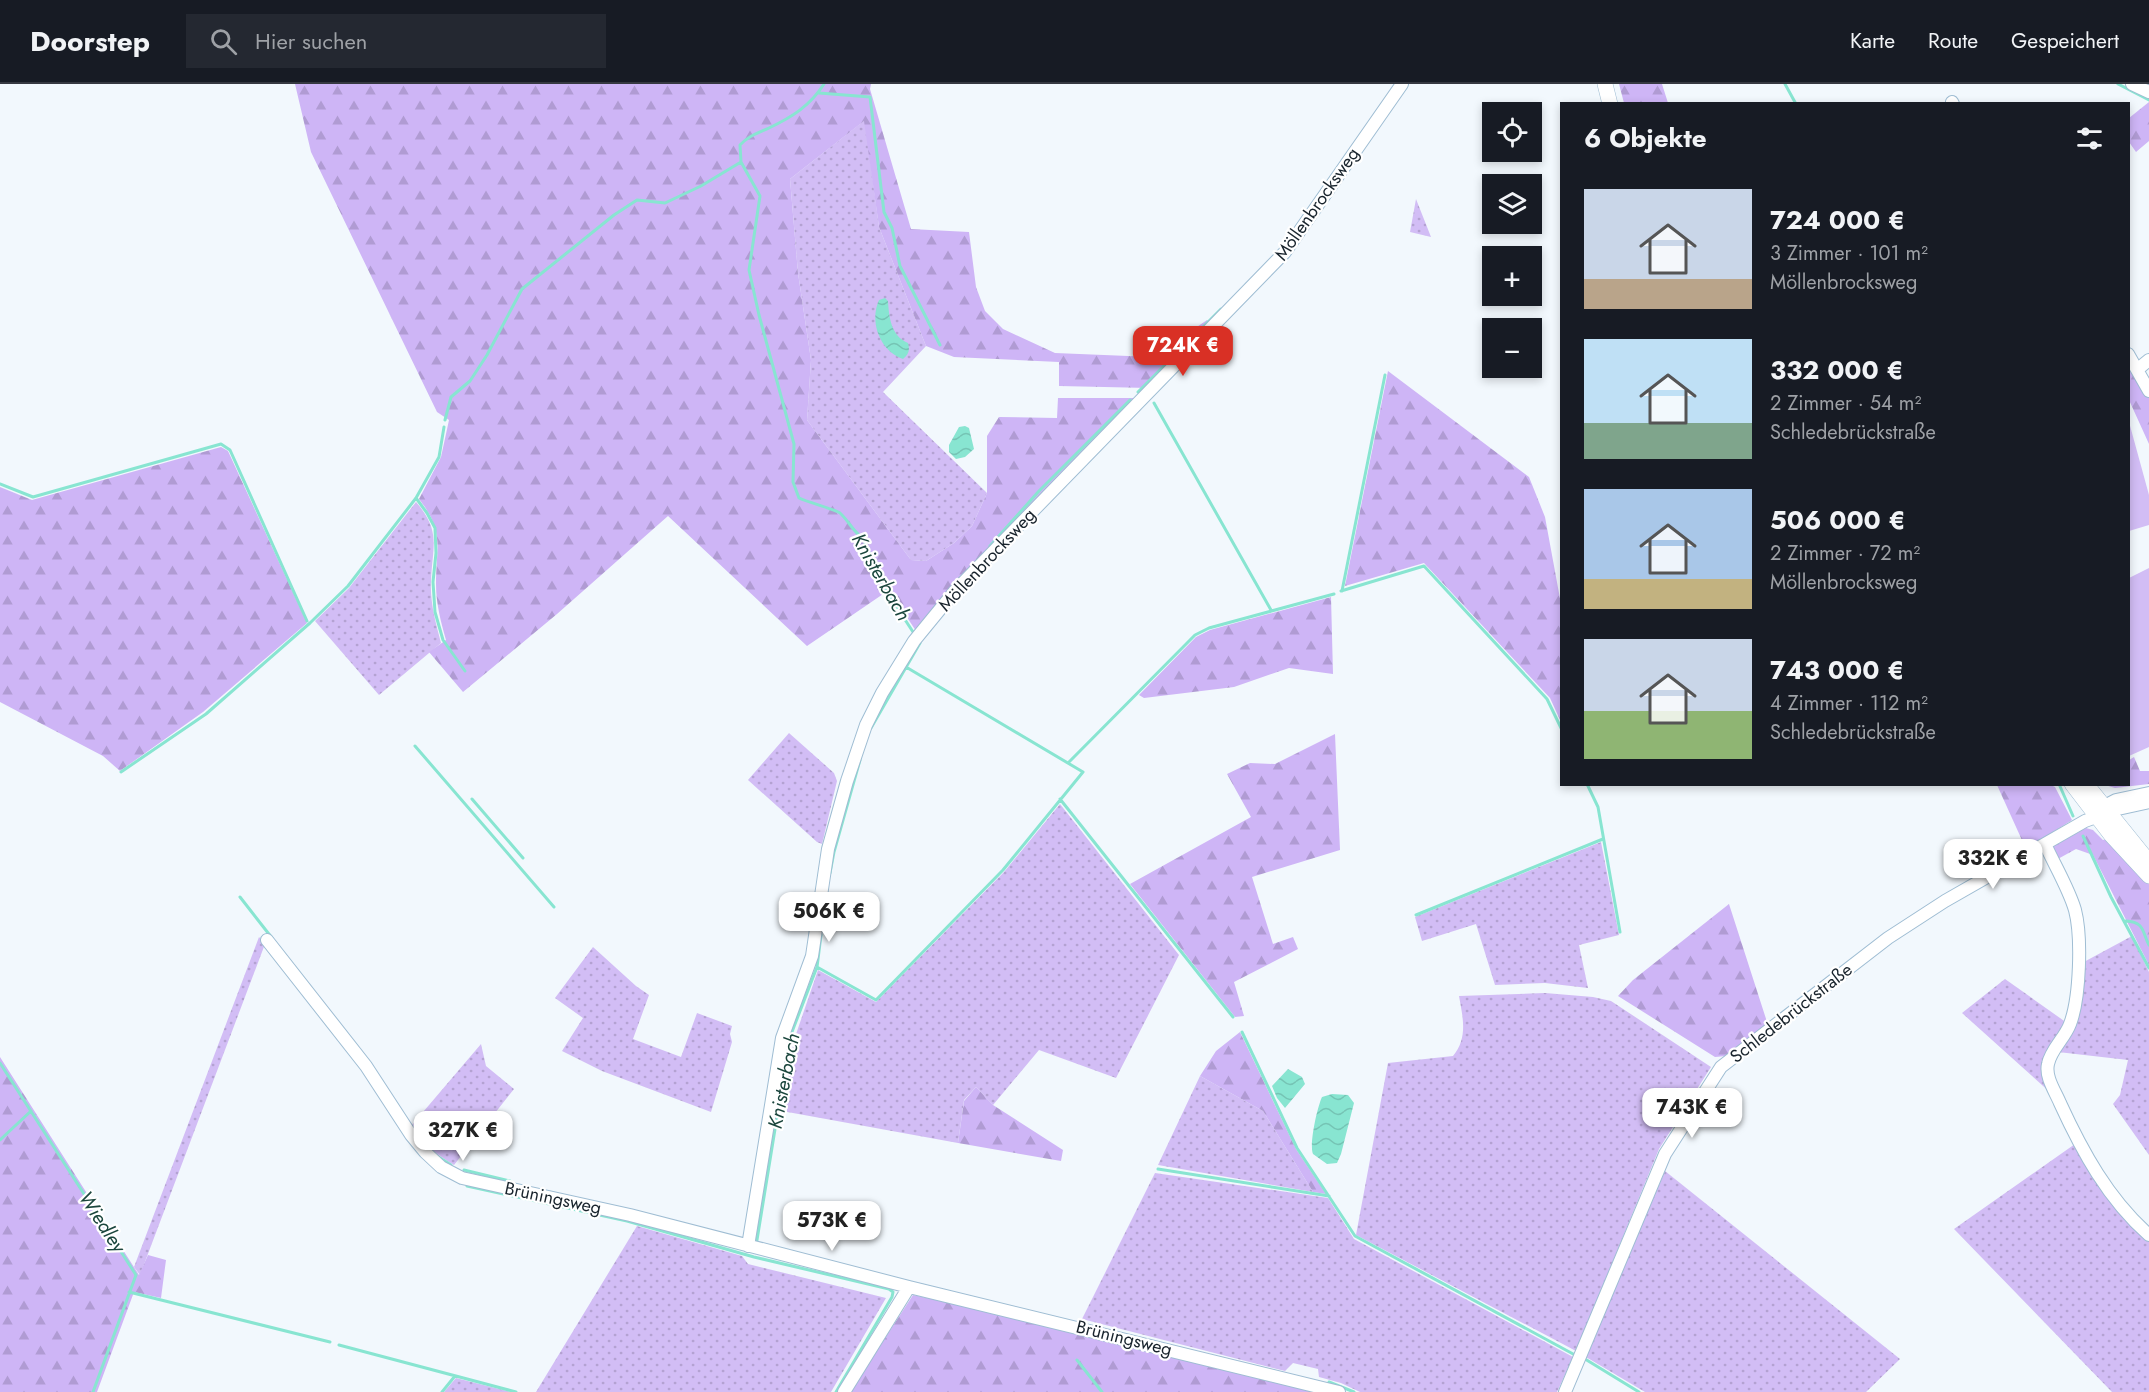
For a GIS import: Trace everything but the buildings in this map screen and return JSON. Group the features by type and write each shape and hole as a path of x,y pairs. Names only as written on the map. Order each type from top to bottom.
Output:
{"main road":[{"path":"1605,84 1610,102"},
{"path":"2074,786 2149,876"},
{"path":"2087,786 2098,813 2149,862"}],"street":[{"name":"Möllenbrocksweg","path":"748,1246 782,1038 812,956 828,849 866,725 882,693 917,638 971,574 1285,252 1402,84"},
{"path":"2132,84 2149,93"},
{"path":"2130,357 2149,391"},
{"path":"2138,369 2149,360"},
{"name":"Schledebrückstraße","path":"1565,1392 1665,1154 1721,1067 1888,938 1945,901 2123,797 2149,793"},
{"name":"Schledebrückstraße","path":"2098,813 2149,802"},
{"path":"2045,844 2075,909 2078,928 2078,984 2070,1024 2048,1064 2049,1078 2078,1142 2094,1168 2130,1216 2149,1235"},
{"name":"Brüningsweg","path":"267,940 366,1066 411,1135 441,1167 462,1178 630,1215 909,1287 1339,1392"},
{"path":"844,1392 909,1287"}],"shaded area":[{"path":"865,120 879,227 926,346 883,392 987,493 972,526 954,543 926,561 911,560 807,420 811,360 798,273 790,179"},
{"path":"1416,199 1431,237 1410,232"},
{"path":"2130,426 2149,495 2149,525 2130,531"},
{"path":"416,502 429,522 434,540 431,598 441,643 379,695 315,621 349,588"},
{"path":"2149,568 2149,747 2130,756 2130,578"},
{"path":"789,733 834,773 837,781 822,844 748,780"},
{"path":"1060,804 1179,955 1116,1078 1039,1050 993,1105 976,1087 964,1100 958,1143 782,1111 794,1040 818,970 876,1002 1004,872"},
{"path":"1601,842 1619,935 1579,945 1588,988 1545,983 1495,985 1476,924 1422,941 1415,917"},
{"path":"2132,936 2149,972 2149,1155 2113,1104 2120,1095 2128,1060 2058,1052 2082,963"},
{"path":"259,937 265,944 140,1275 134,1267"},
{"path":"593,947 649,995 633,1039 681,1057 697,1013 732,1026 730,1034 732,1042 711,1112 602,1071 562,1051 583,1018 555,998"},
{"path":"2005,979 2067,1023 2044,1065 2052,1094 1962,1013"},
{"path":"1545,993 1593,997 1611,1001 1711,1067 1659,1149 1576,1351 1356,1235 1388,1063 1453,1056 1463,1035 1459,996"},
{"path":"481,1044 486,1066 514,1089 454,1165 430,1148 412,1125"},
{"path":"1200,1076 1263,1111 1313,1192 1158,1165"},
{"path":"2075,1144 2149,1240 2149,1392 2112,1392 1954,1229"},
{"path":"1665,1171 1900,1359 1866,1392 1645,1392 1586,1357"},
{"path":"1155,1173 1328,1198 1354,1239 1573,1357 1557,1392 1360,1392 1341,1383 1319,1377 1318,1369 1293,1363 1285,1371 1082,1319"},
{"path":"637,1226 742,1256 748,1264 886,1298 831,1392 536,1392"},
{"path":"456,1378 511,1392 444,1392"}],"green space":[{"path":"295,84 871,84 870,89 911,229 969,232 976,287 985,311 1003,329 1055,353 1153,357 1207,320 1212,325 1149,388 1059,386 1059,362 954,357 926,346 879,227 864,121 790,179 798,273 811,360 807,420 911,560 926,561 954,543 972,526 987,493 987,436 999,417 1057,418 1058,398 1138,398 1043,492 916,631 889,590 807,646 668,516 557,614 463,692 429,652 446,640 437,599 436,531 433,521 419,499 441,457 449,420 437,412 311,152"},
{"path":"1619,84 1662,84 1668,102 1624,102"},
{"path":"2149,102 2149,141 2136,152 2130,143 2130,117"},
{"path":"2130,365 2149,398 2149,444 2130,402"},
{"path":"1388,371 1529,477 1545,517 1560,599 1560,720 1550,698 1424,563 1345,586"},
{"path":"221,447 228,451 307,623 203,712 120,771 103,756 0,702 0,487 32,500"},
{"path":"1331,597 1333,674 1289,668 1234,687 1144,698 1139,695 1196,637 1210,630"},
{"path":"1335,734 1340,850 1252,877 1273,944 1293,937 1298,949 1234,982 1244,1016 1235,1017 1130,884 1251,817 1227,774 1250,763 1275,764"},
{"path":"2134,757 2140,771 2149,771 2149,784 2115,788 2108,786 2130,786 2130,759"},
{"path":"1997,786 2053,786 2072,820 2026,849"},
{"path":"2086,828 2093,830 2103,840 2107,839 2149,884 2149,965 2093,855 2076,849 2056,860 2052,850 2054,846"},
{"path":"1729,904 1768,1025 1726,1056 1715,1057 1618,996 1633,980"},
{"path":"1240,1032 1296,1149 1326,1194 1313,1192 1263,1111 1200,1076 1216,1051"},
{"path":"0,1057 139,1275 148,1255 166,1260 161,1298 134,1292 97,1392 0,1392"},
{"path":"976,1087 993,1105 1063,1150 1061,1161 958,1143 964,1101"},
{"path":"913,1295 1076,1330 1318,1392 850,1392"}],"water":[{"path":"885,298 888,301 894,331 908,343 909,352 903,359 888,350 876,326 876,309 879,300"},
{"path":"959,427 969,428 974,449 965,457 956,459 949,452 949,445"},
{"path":"1288,1069 1302,1077 1305,1084 1285,1108 1277,1098 1272,1086"},
{"path":"1332,1094 1348,1095 1354,1103 1341,1154 1337,1163 1327,1164 1313,1154 1312,1143 1322,1097"}],"waterway":[{"name":"Knisterbach","path":"824,84 813,99 800,110 750,137 740,145 741,162 760,196 749,270 794,444 793,482 799,498 840,513 863,538 883,586 915,635"},
{"path":"1785,84 1795,102"},
{"path":"2118,84 2149,100"},
{"path":"819,93 870,97 884,212 892,228 900,266 940,345"},
{"path":"445,420 451,397 470,381 487,355 522,289 614,215 637,200 665,203 701,186 741,162"},
{"path":"1138,392 1221,309"},
{"path":"1342,591 1385,375"},
{"path":"990,546 1039,491 1130,400"},
{"path":"1154,403 1271,610"},
{"path":"121,772 206,714 310,623 348,586 416,498 439,457 444,427"},
{"path":"0,484 33,497 221,444 230,450 307,621"},
{"path":"416,498 435,528 436,553 433,582 435,612 443,640 465,671"},
{"path":"1341,591 1424,566 1547,699 1560,726"},
{"path":"1069,762 1195,635 1209,628 1334,594"},
{"name":"Knisterbach","path":"871,728 920,643 918,641"},
{"path":"817,967 876,1000 1003,870 1083,772 906,667"},
{"path":"415,746 554,907"},
{"name":"Knisterbach","path":"830,873 860,760"},
{"path":"1588,786 1598,807 1620,932"},
{"path":"2060,786 2073,816"},
{"path":"472,799 523,858"},
{"path":"1060,799 1233,1017"},
{"path":"2083,836 2111,897 2149,968"},
{"path":"1416,915 1603,839"},
{"path":"240,897 272,938"},
{"path":"2126,921 2137,923 2140,926 2149,945"},
{"name":"Knisterbach","path":"757,1240 790,1037 817,967 821,935"},
{"path":"1242,1032 1297,1148 1355,1236 1575,1355"},
{"name":"Wiedley","path":"0,1063 136,1275 93,1392"},
{"path":"0,1140 31,1111"},
{"path":"437,1156 451,1165"},
{"path":"1158,1169 1329,1196"},
{"path":"464,1170 510,1181"},
{"path":"467,1186 627,1221 754,1257 889,1289 893,1292 892,1297 836,1392"},
{"path":"129,1292 330,1342"},
{"path":"339,1345 516,1392"},
{"path":"1585,1359 1639,1392"},
{"path":"1077,1360 1102,1392"},
{"path":"442,1392 455,1376"},
{"path":"1329,1382 1354,1392"}]}
